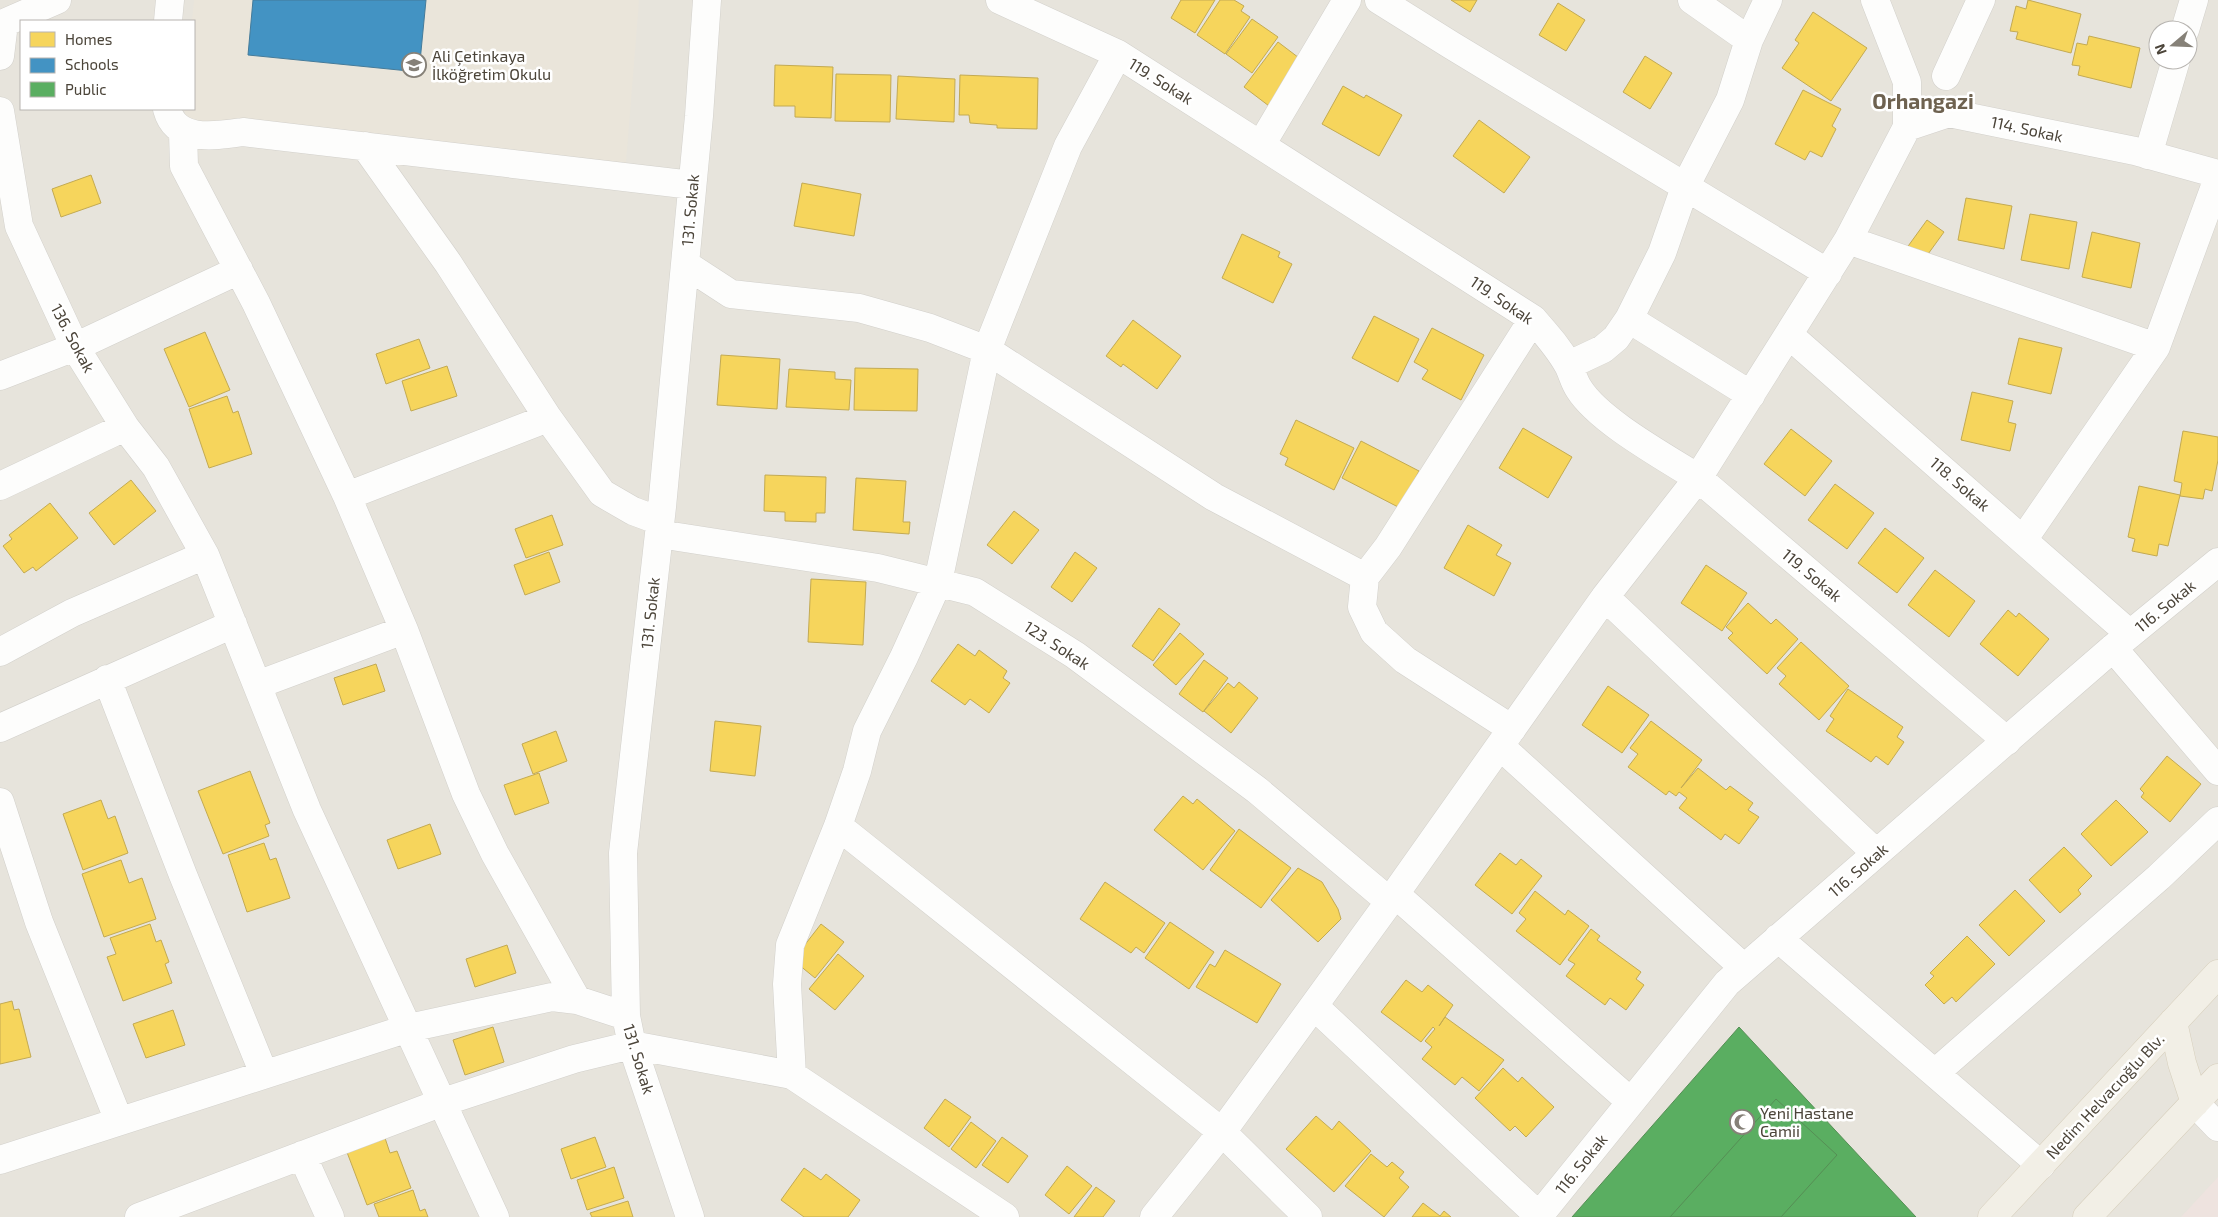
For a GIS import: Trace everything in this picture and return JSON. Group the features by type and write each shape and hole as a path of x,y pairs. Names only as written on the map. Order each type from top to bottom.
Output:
{"main road":[{"name":"Nedim Helvacıoğlu Blv.","path":"1992,1217 2218,974"},
{"path":"2173,1022 2182,1063 2195,1103"},
{"path":"2087,1217 2218,1078"}],"street":[{"path":"0,56 3,16 57,0"},
{"path":"168,20 170,0"},
{"name":"131. Sokak","path":"690,1217 632,1045 626,1016 624,853 685,264 707,0"},
{"name":"119. Sokak","path":"1000,0 1118,54 1533,319 1554,342 1569,366 1579,390 1604,416 1698,478 2007,741"},
{"path":"1261,145 1347,0"},
{"path":"1379,0 1415,10 1685,187 1828,273"},
{"path":"1692,0 1749,40"},
{"path":"1569,366 1603,349 1616,338 1629,319 1662,253 1685,187 1730,100 1749,40 1768,0"},
{"path":"1154,1217 1222,1132 1506,738 1605,597 1698,478 1848,240 1906,127 1907,82 1875,0"},
{"path":"1949,113 1946,76 1980,0"},
{"path":"2188,20 2194,0"},
{"path":"792,1075 787,984 790,945 838,826 857,771 867,731 904,657 938,582 986,350 1068,146 1118,54"},
{"path":"2148,155 2173,70"},
{"path":"1907,82 1946,76"},
{"path":"166,110 169,117 183,132 212,137 242,132 692,185"},
{"name":"136. Sokak","path":"0,111 18,226 75,347 125,428 156,466 205,556 307,810 496,1217"},
{"name":"114. Sokak","path":"1906,127 1949,113 2148,155 2218,174"},
{"path":"183,132 184,166 239,270 347,496 404,630 466,794 495,854 577,1000"},
{"name":"123. Sokak","path":"366,146 448,263 548,418 602,493 659,528 878,568 974,592 1076,655 1257,790 1392,897 1631,1102"},
{"path":"2023,540 2156,347 2218,178"},
{"path":"1848,240 2156,347"},
{"path":"685,264 731,294 859,308 930,328 986,350 1214,497 1365,577"},
{"path":"0,376 75,347 239,270"},
{"path":"1533,319 1388,547 1365,577 1362,607 1374,632 1405,660 1506,738 1744,968"},
{"path":"1629,319 1751,395"},
{"name":"118. Sokak","path":"1789,335 2023,540 2122,641 2218,771"},
{"path":"347,496 548,418"},
{"path":"0,486 125,428"},
{"path":"0,652 72,613 205,556"},
{"name":"116. Sokak","path":"1539,1217 1727,983 2122,641 2218,562"},
{"path":"1605,597 1876,853"},
{"path":"0,728 233,624"},
{"path":"257,685 404,630"},
{"path":"107,679 183,875 264,1074"},
{"path":"0,802 39,922 119,1121"},
{"path":"1935,1073 2159,877 2218,821"},
{"path":"838,826 1222,1132 1308,1217"},
{"path":"1778,938 2041,1166"},
{"path":"0,1160 409,1028 552,997 577,1000 626,1016"},
{"path":"1314,1006 1539,1217"},
{"path":"146,1216 302,1154 442,1102 574,1060 632,1045 792,1075 1005,1217"},
{"path":"2195,1103 2218,1127"},
{"path":"302,1154 330,1217"}],"shaded area":[{"path":"0,0 2218,0 2218,1217 0,1217"},
{"name":"Ali Çetinkaya İlköğretim Okulu","path":"194,0 639,0 626,163 184,126 185,110 195,110 195,20 192,20"},
{"path":"2218,1177 2218,1217 2181,1217"}],"building: Homes":[{"path":"1181,0 1215,0 1195,33 1171,18"},
{"path":"1220,0 1234,0 1244,6 1241,11 1250,17 1225,54 1197,35"},
{"path":"1451,0 1477,0 1470,12"},
{"path":"2028,0 2081,14 2071,53 2016,39 2018,32 2010,31 2016,6 2026,9"},
{"path":"1558,3 1585,20 1566,51 1539,35"},
{"path":"1813,12 1867,48 1831,101 1782,68 1799,43 1795,40"},
{"path":"1252,19 1278,37 1252,73 1226,54"},
{"path":"2089,36 2140,48 2131,88 2078,75 2080,66 2072,65 2077,43 2087,45"},
{"path":"1278,42 1307,64 1273,109 1244,87"},
{"path":"1645,56 1672,73 1650,109 1623,92"},
{"path":"775,65 833,67 831,118 795,117 795,106 774,106"},
{"path":"836,74 891,75 890,122 835,121"},
{"path":"960,75 1038,78 1037,129 997,128 997,125 970,123 969,115 959,115"},
{"path":"898,76 955,79 954,122 896,119"},
{"path":"1343,86 1364,98 1366,95 1402,115 1379,156 1322,124"},
{"path":"1803,90 1841,109 1832,126 1836,129 1822,157 1810,151 1805,160 1775,144"},
{"path":"1479,120 1530,157 1504,193 1453,156"},
{"path":"91,175 101,203 61,217 52,189"},
{"path":"802,183 861,194 854,236 794,226"},
{"path":"1966,198 2012,206 2004,249 1958,240"},
{"path":"2030,214 2077,222 2069,269 2021,260"},
{"path":"1927,220 1944,232 1923,261 1906,249"},
{"path":"2092,232 2140,243 2131,288 2082,277"},
{"path":"1242,234 1280,252 1278,257 1292,264 1273,303 1222,278"},
{"path":"1374,316 1419,339 1398,382 1352,358"},
{"path":"1133,320 1181,356 1157,389 1123,364 1121,367 1106,356"},
{"path":"1432,328 1484,355 1461,400 1422,379 1428,370 1414,362"},
{"path":"205,332 230,390 189,407 164,349"},
{"path":"2019,338 2062,348 2051,394 2008,384"},
{"path":"419,339 430,368 386,384 376,354"},
{"path":"721,355 780,359 777,409 717,405"},
{"path":"447,366 457,396 411,411 402,381"},
{"path":"855,368 918,369 917,411 854,410"},
{"path":"789,369 835,372 835,379 851,380 849,410 786,407"},
{"path":"1972,392 2013,401 2008,422 2016,424 2010,451 1961,440"},
{"path":"227,396 233,413 238,411 252,454 209,468 189,409"},
{"path":"1296,420 1354,448 1334,490 1285,465 1288,458 1280,454"},
{"path":"1523,428 1572,457 1548,498 1499,468"},
{"path":"1791,429 1832,461 1805,496 1764,464"},
{"path":"2183,431 2218,437 2218,460 2212,491 2205,489 2203,499 2180,496 2182,483 2174,481"},
{"path":"1361,441 1419,471 1400,508 1342,478"},
{"path":"765,475 826,477 825,513 816,513 816,522 785,521 785,512 764,511"},
{"path":"856,478 906,481 903,522 910,522 909,534 853,530"},
{"path":"131,480 156,511 114,545 89,513"},
{"path":"1835,484 1874,513 1847,549 1808,520"},
{"path":"2139,486 2180,495 2168,546 2159,544 2157,556 2132,551 2135,539 2128,537"},
{"path":"50,503 78,538 36,571 33,567 24,573 3,546 12,539 9,535"},
{"path":"1014,511 1039,530 1012,564 987,545"},
{"path":"552,515 563,545 526,558 515,529"},
{"path":"1468,525 1502,545 1496,555 1511,563 1494,596 1444,568"},
{"path":"1885,528 1924,558 1897,593 1858,563"},
{"path":"549,552 560,582 525,595 514,565"},
{"path":"1075,552 1097,568 1072,602 1051,587"},
{"path":"1706,565 1747,593 1722,631 1681,603"},
{"path":"1935,570 1975,601 1949,637 1908,605"},
{"path":"811,579 866,582 863,645 808,642"},
{"path":"1748,603 1771,624 1776,619 1798,639 1767,674 1728,638 1733,633 1726,627"},
{"path":"1159,608 1180,624 1153,661 1132,646"},
{"path":"2008,610 2016,617 2019,613 2049,639 2018,676 1980,644"},
{"path":"1180,633 1204,654 1176,685 1153,665"},
{"path":"1801,642 1849,686 1819,720 1779,684 1786,676 1777,668"},
{"path":"958,644 975,656 979,650 1007,671 1003,678 1010,683 989,713 970,699 965,705 931,681"},
{"path":"1204,660 1228,678 1203,712 1179,694"},
{"path":"376,664 385,691 343,705 334,678"},
{"path":"1239,682 1258,698 1231,733 1204,711 1228,683 1234,688"},
{"path":"1608,686 1649,715 1622,753 1582,725"},
{"path":"1848,689 1903,727 1897,737 1904,742 1888,765 1876,756 1871,762 1826,731 1834,719 1830,716"},
{"path":"715,721 761,726 755,776 710,771"},
{"path":"1651,721 1702,760 1681,788 1698,768 1726,790 1730,786 1753,803 1748,810 1759,817 1739,844 1725,834 1721,840 1679,808 1687,798 1679,792 1676,796 1669,791 1666,795 1628,767 1638,754 1630,748"},
{"path":"556,731 567,761 533,774 522,744"},
{"path":"2167,756 2201,784 2170,822 2141,797 2144,793 2140,789"},
{"path":"250,771 270,823 265,825 269,836 223,854 198,791"},
{"path":"539,773 549,803 515,815 504,785"},
{"path":"1183,796 1193,804 1197,799 1235,831 1203,870 1154,830"},
{"path":"101,800 108,819 115,816 128,853 83,870 63,814"},
{"path":"2116,800 2148,832 2111,866 2081,834"},
{"path":"430,824 441,854 398,869 387,840"},
{"path":"1239,829 1291,868 1261,908 1210,870"},
{"path":"264,843 270,860 276,858 290,898 247,912 228,855"},
{"path":"2064,847 2092,876 2078,890 2081,894 2060,913 2029,880"},
{"path":"1500,853 1516,865 1521,859 1542,876 1512,914 1475,885"},
{"path":"121,860 129,883 142,878 156,919 104,937 82,874"},
{"path":"1298,868 1322,882 1338,909 1341,919 1318,942 1271,900"},
{"path":"1105,882 1165,923 1144,953 1136,947 1131,953 1080,919"},
{"path":"2015,890 2045,921 2009,956 1979,925"},
{"path":"1535,891 1565,915 1568,910 1589,926 1560,965 1516,931 1526,919 1519,913"},
{"path":"1170,922 1214,952 1189,989 1145,958"},
{"path":"150,924 156,942 161,940 169,962 165,964 172,983 123,1001 107,957 116,954 110,938"},
{"path":"821,924 844,942 815,978 793,960"},
{"path":"1591,929 1600,936 1597,940 1641,972 1636,979 1644,985 1626,1010 1610,998 1605,1005 1566,976 1575,964 1568,960"},
{"path":"1967,936 1995,964 1956,1002 1952,997 1944,1004 1925,985 1934,976 1930,973"},
{"path":"507,945 516,973 475,987 466,959"},
{"path":"1225,950 1281,984 1257,1023 1196,987 1210,964 1215,967"},
{"path":"838,954 864,976 835,1010 809,989"},
{"path":"1406,980 1422,992 1428,985 1453,1005 1445,1017 1504,1060 1479,1091 1462,1077 1455,1085 1422,1059 1432,1047 1425,1041 1435,1029 1433,1027 1421,1042 1381,1012"},
{"path":"12,1001 14,1010 19,1009 31,1057 0,1064 0,1004"},
{"path":"173,1010 185,1045 146,1058 133,1024"},
{"path":"493,1027 504,1062 465,1075 453,1040"},
{"path":"1503,1068 1518,1082 1522,1077 1554,1107 1526,1137 1515,1126 1510,1131 1475,1098"},
{"path":"945,1099 971,1117 949,1147 924,1128"},
{"path":"1316,1116 1332,1130 1339,1121 1371,1151 1334,1192 1286,1149"},
{"path":"971,1122 996,1141 976,1168 951,1149"},
{"path":"383,1132 390,1153 397,1151 411,1188 367,1205 345,1147"},
{"path":"595,1137 606,1167 571,1179 561,1149"},
{"path":"1002,1137 1028,1156 1008,1183 982,1165"},
{"path":"1371,1154 1387,1167 1392,1162 1404,1172 1399,1178 1409,1187 1384,1217 1345,1186"},
{"path":"1067,1166 1092,1186 1069,1214 1045,1195"},
{"path":"614,1167 624,1198 587,1210 577,1180"},
{"path":"804,1168 821,1180 826,1174 860,1200 848,1217 804,1217 781,1200"},
{"path":"1096,1187 1115,1201 1103,1217 1074,1217"},
{"path":"413,1190 420,1211 425,1209 428,1217 379,1217 374,1204"},
{"path":"628,1201 633,1217 592,1217 590,1213"},
{"path":"1423,1203 1440,1216 1444,1211 1451,1217 1412,1217"}],"building: Schools":[{"path":"253,0 426,0 419,72 248,55"}],"building: Public":[{"name":"Yeni Hastane Camii","path":"1739,1027 1916,1217 1572,1217"},
{"path":"1776,1099 1837,1155 1781,1217 1670,1217"}],"place":[{"name":"Ali Çetinkaya İlköğretim Okulu","path":"414,65"},
{"name":"Yeni Hastane Camii","path":"1742,1122"}],"district":[{"name":"Orhangazi","path":"1923,102"}]}
